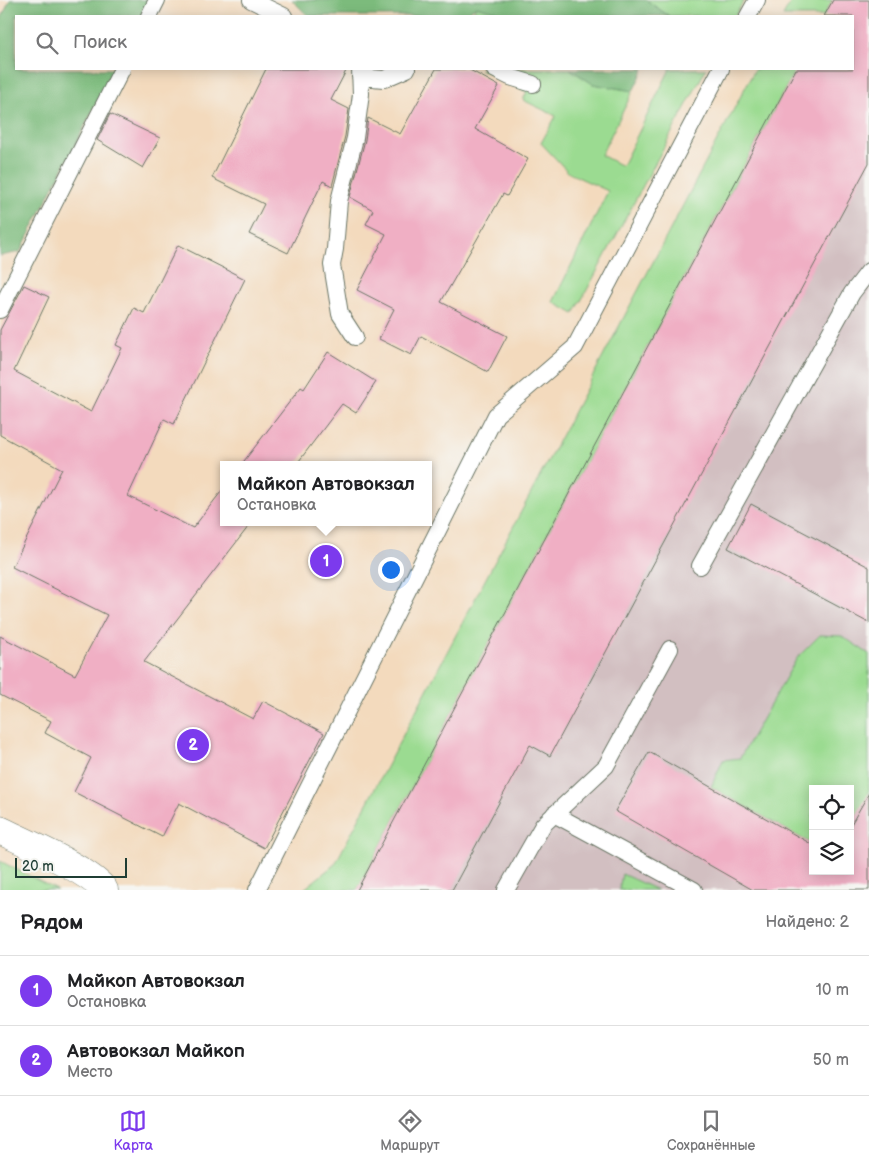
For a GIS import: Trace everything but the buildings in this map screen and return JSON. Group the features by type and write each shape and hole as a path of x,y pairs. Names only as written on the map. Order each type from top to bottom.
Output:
{"street":[{"path":"0,830 82,872 104,890"}],"lane":[{"path":"150,15 157,0"},
{"path":"250,0 282,15"},
{"path":"749,15 757,0"},
{"path":"0,310 121,70"},
{"path":"355,337 340,314 332,266 339,201 355,138 361,94 360,73 384,79 405,70"},
{"path":"496,70 510,77 533,84"},
{"path":"257,890 496,415 575,347 720,70"},
{"path":"700,566 852,293 869,271"},
{"path":"506,890 543,825 606,766 670,649"},
{"path":"554,814 694,890"}],"shaded area":[{"path":"833,0 869,0 869,890 357,890 795,70 854,70 854,15 825,15"}],"green space":[{"path":"10,0 149,0 142,15 15,15 15,70 113,70 20,252 0,256 0,21"},
{"path":"292,0 646,0 668,15 509,15 476,6 465,15 307,15"},
{"path":"646,0 744,0 736,15 668,15"},
{"path":"792,0 833,0 825,15 784,15"},
{"path":"476,6 509,15 472,15"},
{"path":"482,70 572,70 593,84 633,91 601,155 622,166 670,70 705,70 574,314 553,302 608,191 569,173 541,143 556,116 523,100 527,92"},
{"path":"572,70 644,70 633,91 593,84"},
{"path":"754,70 795,70 357,890 303,890 335,864"},
{"path":"820,635 842,636 869,654 869,877 854,869 854,785 809,785 809,843 711,787 723,760 740,758 797,658"},
{"path":"0,861 57,890 0,890"},
{"path":"622,874 657,890 619,890"}],"place":[{"name":"Майкоп Автовокзал","path":"326,561"},
{"name":"Автовокзал Майкоп","path":"193,745"}]}
